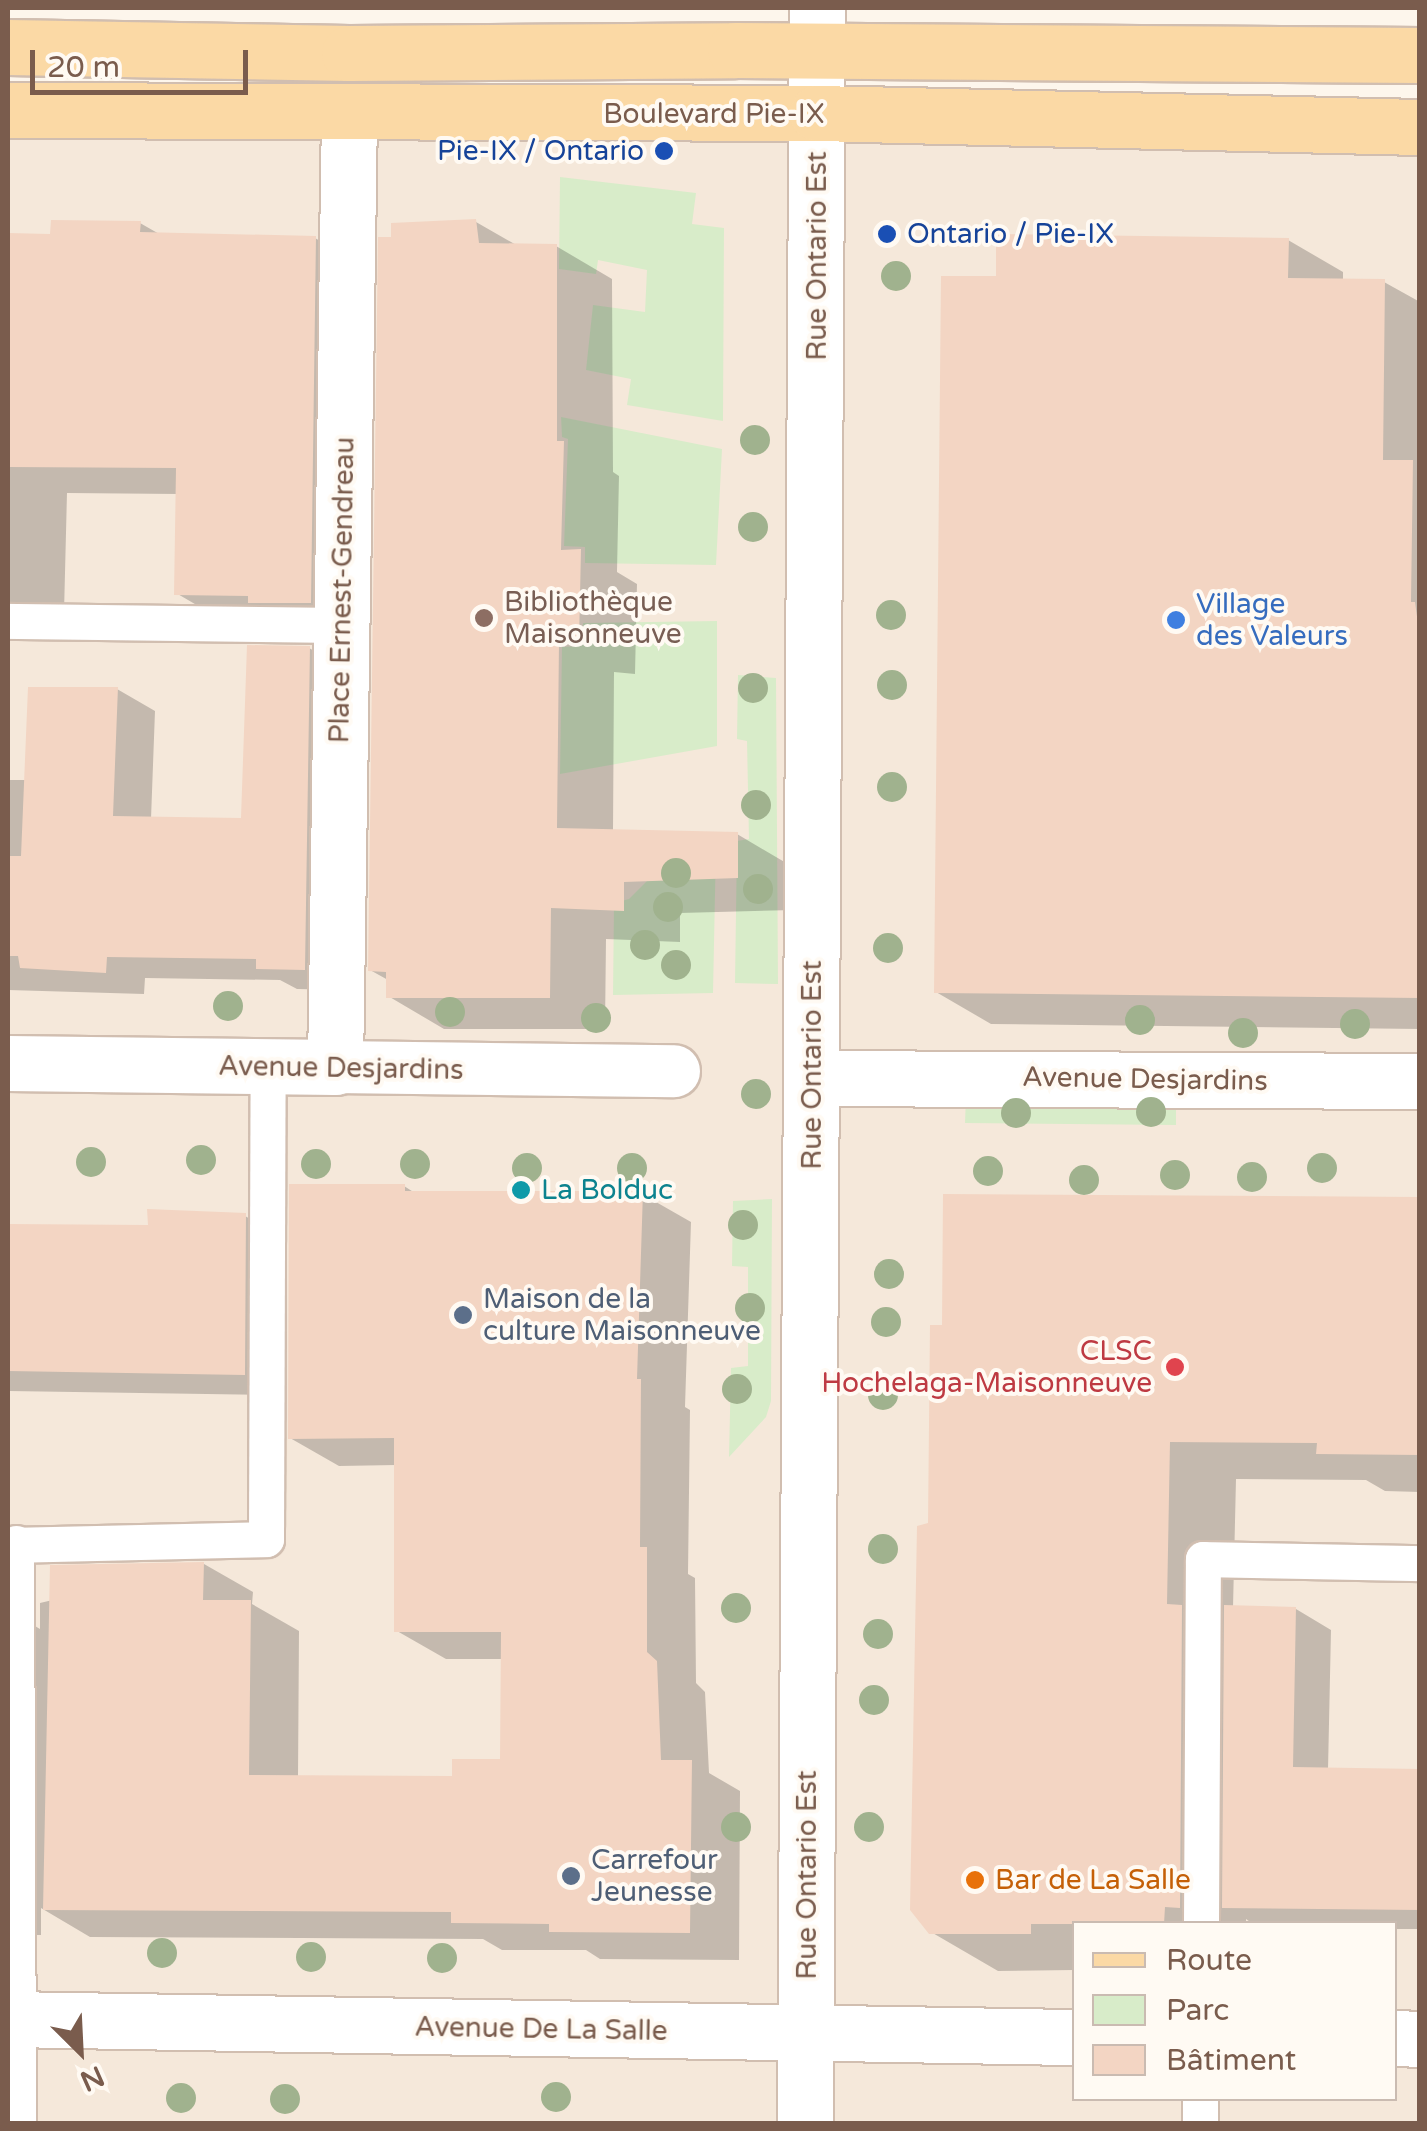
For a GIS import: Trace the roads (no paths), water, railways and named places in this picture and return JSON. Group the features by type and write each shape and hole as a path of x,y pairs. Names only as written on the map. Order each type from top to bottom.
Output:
{"main road":[{"path":"8,47 349,54 817,29 1420,55"},
{"name":"Boulevard Pie-IX","path":"8,110 818,113 1420,127"}],"street":[{"name":"Rue Ontario Est","path":"804,2124 817,29"},
{"name":"Place Ernest-Gendreau","path":"335,1068 349,112"},
{"name":"Avenue Desjardins","path":"8,1063 674,1070"},
{"name":"Avenue Desjardins","path":"812,1078 1420,1081"},
{"name":"Avenue De La Salle","path":"13,2019 1072,2037"}],"lane":[{"path":"8,621 342,625"},
{"path":"18,2124 13,2019 12,1544 266,1539 268,1067"},
{"path":"1201,1921 1203,1559 1420,1563"}],"place":[{"name":"Pie-IX / Ontario","path":"664,151"},
{"name":"Ontario / Pie-IX","path":"887,234"},
{"name":"Bibliothèque Maisonneuve","path":"484,618"},
{"name":"Village des Valeurs","path":"1176,620"},
{"name":"La Bolduc","path":"521,1190"},
{"name":"Maison de la culture Maisonneuve","path":"463,1315"},
{"name":"CLSC Hochelaga-Maisonneuve","path":"1175,1367"},
{"name":"Carrefour Jeunesse","path":"571,1876"},
{"name":"Bar de La Salle","path":"975,1880"}]}
